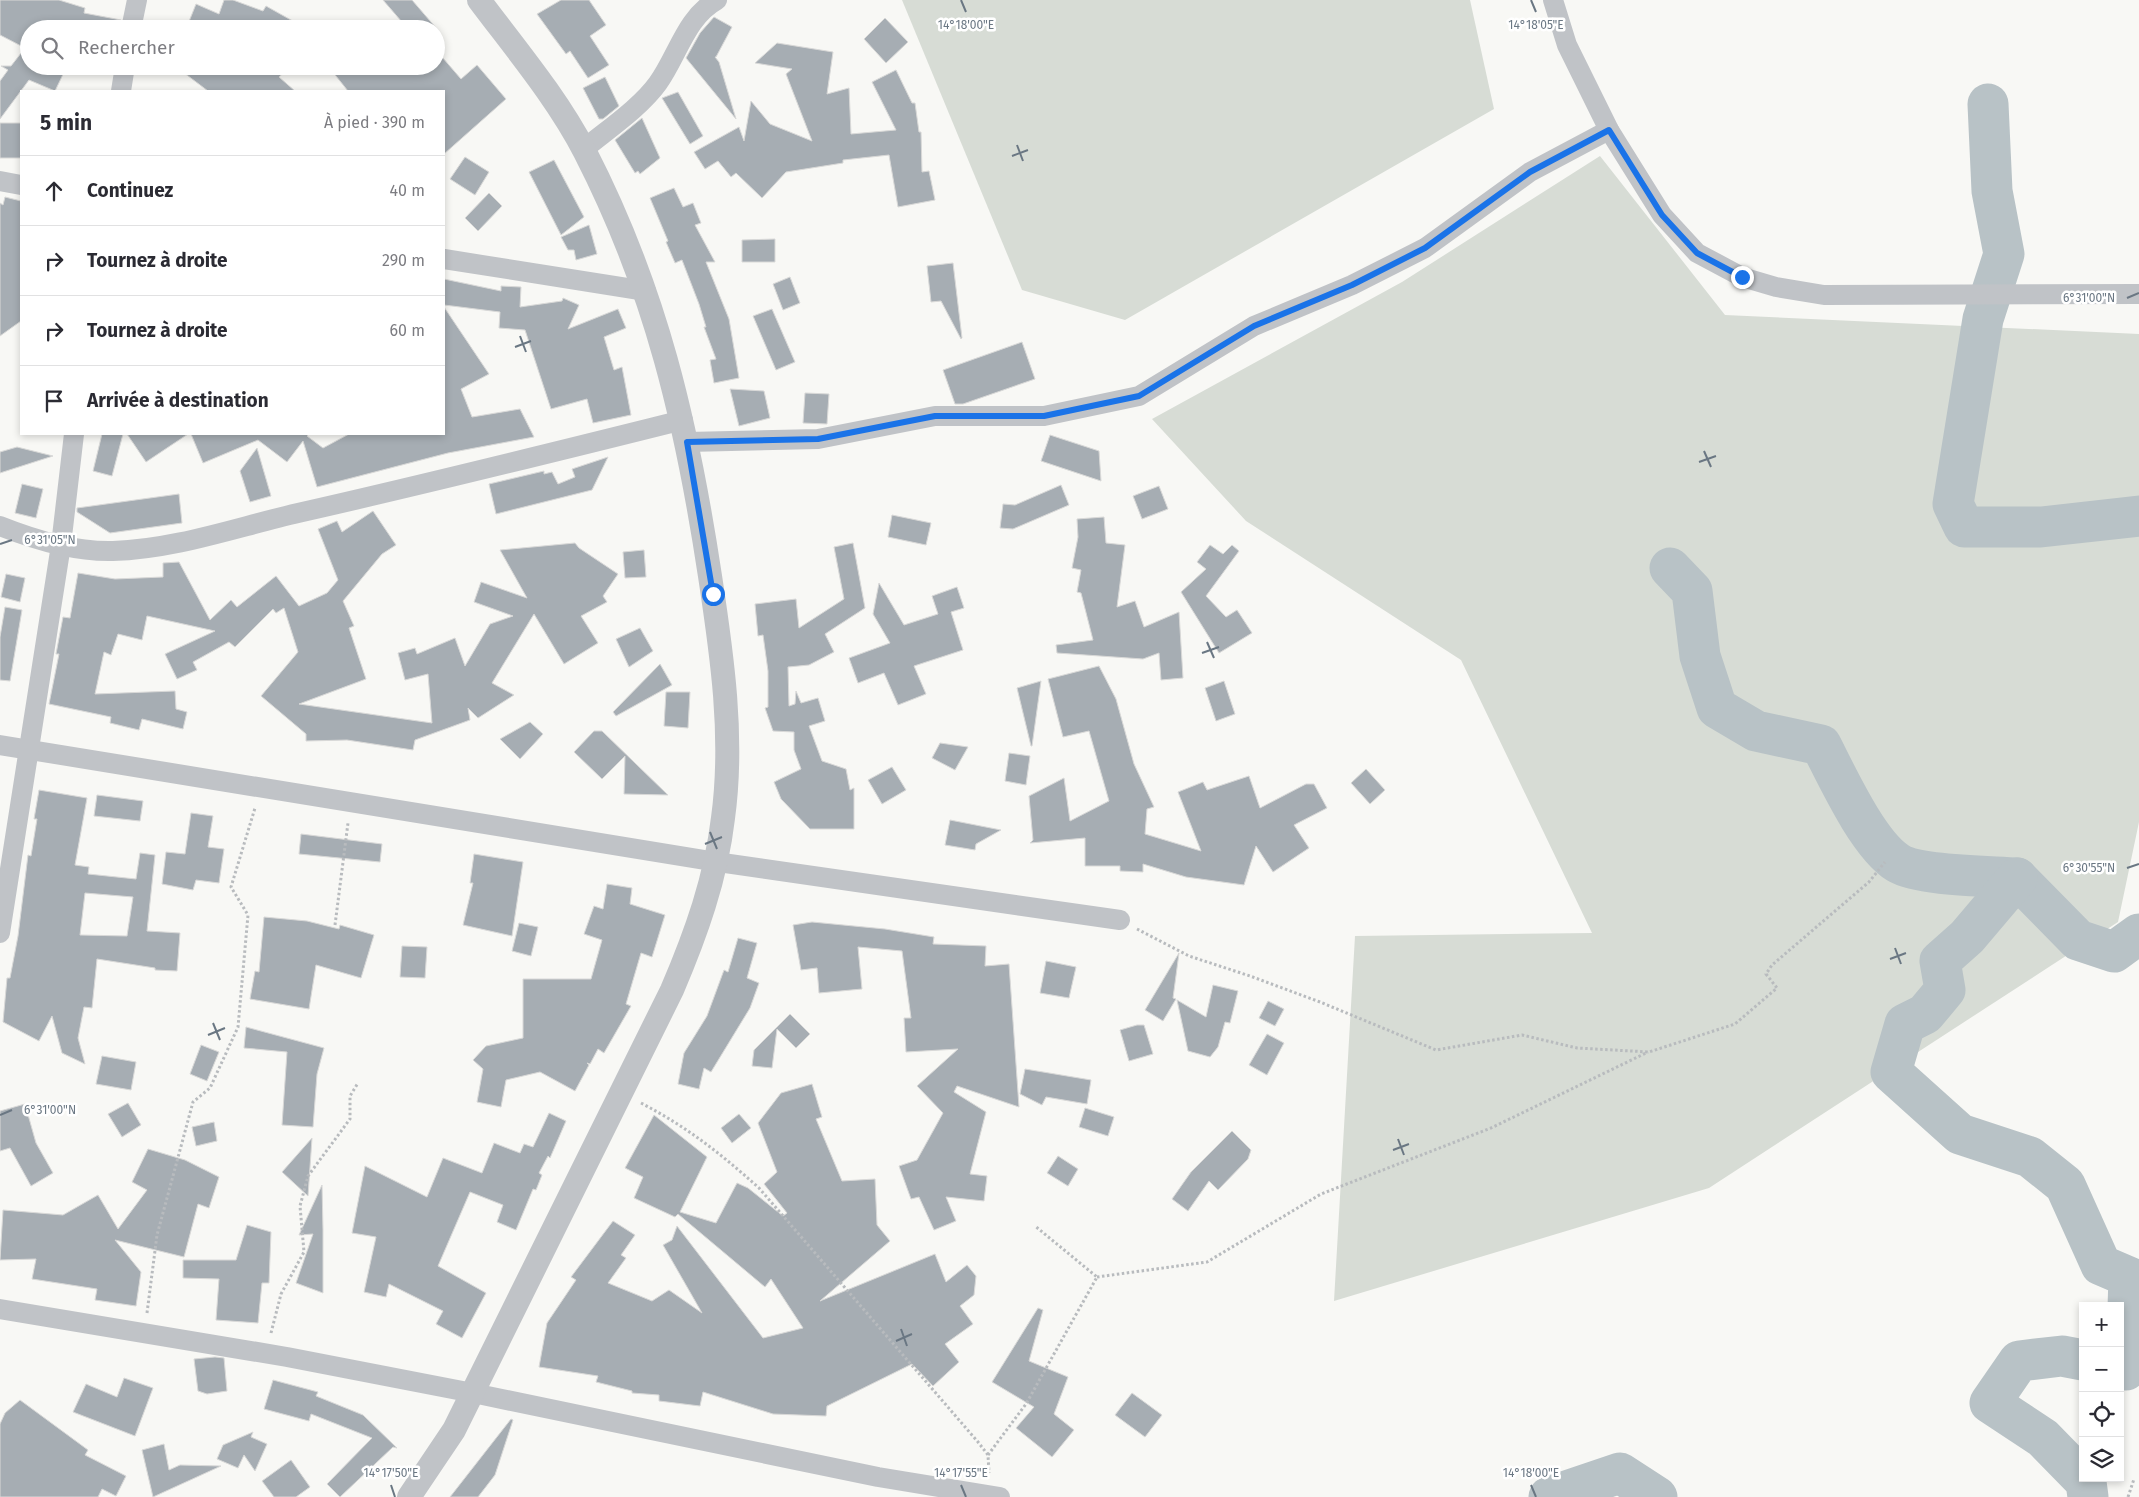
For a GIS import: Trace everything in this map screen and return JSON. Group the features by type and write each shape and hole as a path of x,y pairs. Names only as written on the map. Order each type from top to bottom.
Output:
{"street":[{"path":"133,20 137,0"},
{"path":"409,1497 454,1430 474,1393 570,1192 623,1093 695,938 717,862 724,815 727,741 719,630 696,483 685,431 646,291 619,224 584,149 559,110 479,0"},
{"path":"584,149 647,96 658,83 698,13 717,0"},
{"path":"1553,0 1567,45 1609,130 1662,215 1697,253 1742,277 1776,287 1824,295 1955,293 2006,296 2139,294"},
{"path":"121,90 124,75"},
{"path":"0,526 31,539 61,545 111,551 163,547 457,477 685,431 818,439 935,416 1044,416 1139,396 1254,326 1352,285 1425,248 1530,172 1609,130"},
{"path":"0,181 20,185"},
{"path":"445,258 646,291"},
{"path":"0,933 61,545 74,435"},
{"path":"0,745 717,862 1120,920"},
{"path":"0,1309 266,1353 474,1393 878,1477 996,1496"}],"path":[{"path":"145,1333 157,1235 193,1102 210,1088 238,1026 248,915 231,887 263,788"},
{"path":"335,925 351,803"},
{"path":"1035,1226 1097,1276 1207,1262 1321,1194 1491,1128 1649,1052 1735,1024 1777,988 1766,974 1772,965 1869,882 1885,862"},
{"path":"1120,920 1189,956 1320,1002 1436,1050 1522,1035 1577,1048 1649,1052"},
{"path":"266,1353 282,1294 304,1252 300,1206 308,1176 350,1118 350,1096 358,1084"},
{"path":"623,1093 679,1123 724,1156 759,1188 988,1455 996,1496"},
{"path":"988,1455 1026,1404 1097,1276"},
{"path":"2128,1497 2134,1479"}],"shaded area":[{"path":"902,0 1470,0 1494,109 1125,320 1022,290"},
{"path":"1600,156 1725,315 2139,334 2139,822 2118,922 1709,1188 1334,1301 1355,936 1592,933 1461,660 1246,521 1152,419 1402,282"}],"building":[{"path":"0,0 59,0 85,8 84,13 121,20 20,20 20,45 0,35"},
{"path":"224,0 233,0 263,11 266,6 291,20 190,20 196,4 219,14"},
{"path":"383,0 412,0 429,20 400,20"},
{"path":"561,0 589,0 606,25 590,36 609,65 588,78 570,51 566,54 537,14"},
{"path":"714,17 732,27 715,57 719,62 736,119 686,58 700,33"},
{"path":"885,18 908,42 886,63 864,39"},
{"path":"777,43 833,52 827,94 849,88 851,134 896,130 872,82 896,70 912,103 915,103 919,132 921,132 922,172 929,171 935,200 898,207 889,155 843,160 843,163 786,172 762,198 736,173 731,177 718,161 705,169 694,152 739,127 744,141 751,101 770,124 812,141 786,74 792,69 755,63"},
{"path":"20,54 20,75 63,75 55,90 29,80 0,119 0,81 8,70 1,66 11,66"},
{"path":"445,60 461,79 477,65 506,99 445,153 445,90 347,90 335,75 445,75"},
{"path":"187,75 281,75 279,77 294,90 207,90"},
{"path":"605,77 619,106 603,119 599,119 583,88"},
{"path":"678,92 703,136 690,144 662,98"},
{"path":"642,118 660,158 640,174 638,171 635,173 615,140"},
{"path":"0,123 20,123 20,158 0,158"},
{"path":"465,157 489,172 475,195 450,179"},
{"path":"554,160 584,217 561,235 529,172"},
{"path":"674,188 683,207 693,203 701,223 695,225 715,262 706,262 729,319 739,378 714,383 710,360 716,359 704,327 706,327 699,304 682,260 675,263 650,198"},
{"path":"489,193 502,206 478,231 465,218"},
{"path":"5,197 20,201 20,322 0,336 0,203 3,205"},
{"path":"589,225 597,254 576,260 574,250 568,250 561,237"},
{"path":"775,239 775,262 742,262 742,240"},
{"path":"953,263 961,339 941,301 931,302 927,266"},
{"path":"790,277 800,303 783,310 773,284"},
{"path":"445,279 501,291 501,286 521,287 520,307 562,301 563,298 579,305 568,329 618,309 626,328 604,337 614,370 622,367 631,415 593,423 587,399 551,409 525,330 499,328 500,312 445,305"},
{"path":"445,308 489,374 461,389 472,417 520,409 534,437 448,453 317,487 303,441 287,462 258,440 203,463 191,435 308,435 323,448 347,435 445,435"},
{"path":"772,309 795,362 776,370 753,316"},
{"path":"1022,342 1035,379 963,404 955,404 943,370"},
{"path":"730,389 764,391 770,418 739,426"},
{"path":"805,393 829,394 827,424 803,423"},
{"path":"102,435 123,435 112,476 93,471"},
{"path":"128,435 186,435 146,462"},
{"path":"1050,435 1099,451 1101,481 1041,461"},
{"path":"17,447 53,456 0,473 0,452"},
{"path":"257,448 271,496 250,502 240,471"},
{"path":"608,457 592,490 496,514 489,484 544,471 544,474 552,472 558,484 575,477 572,469"},
{"path":"22,484 43,489 36,518 15,513"},
{"path":"1061,485 1069,505 1013,529 1000,528 1003,504 1015,505"},
{"path":"1159,486 1168,509 1142,519 1133,496"},
{"path":"179,494 182,523 110,533 77,512 77,508"},
{"path":"373,511 396,545 382,554 343,601 354,626 349,628 366,679 299,704 432,723 428,674 405,680 398,653 415,648 417,654 455,638 465,666 490,624 513,616 474,602 481,582 527,598 500,550 575,543 579,548 618,574 603,596 607,602 581,616 598,643 564,664 534,614 492,683 514,695 478,718 468,708 470,720 415,740 413,750 347,740 306,741 306,734 261,696 298,652 284,608 276,613 273,609 235,647 229,642 193,662 197,670 177,679 165,654 215,631 147,616 142,640 118,634 111,655 104,652 95,694 175,691 176,709 187,712 183,729 142,719 139,730 110,723 111,717 49,704 59,654 56,654 63,617 70,618 78,573 115,579 163,577 163,563 179,562 210,620 231,600 237,607 276,576 299,606 327,593 338,580 318,529 337,521 342,532"},
{"path":"892,515 931,523 926,545 888,537"},
{"path":"1104,517 1106,543 1125,545 1117,607 1135,601 1144,627 1179,612 1183,678 1161,680 1159,653 1143,659 1057,653 1056,645 1093,640 1081,593 1077,592 1081,570 1072,568 1078,537 1077,519"},
{"path":"853,543 865,608 825,634 834,652 809,665 788,667 789,706 795,704 796,691 801,703 818,698 825,721 809,726 822,761 846,769 850,790 854,788 854,829 810,829 781,799 774,782 801,769 794,750 794,732 773,731 765,708 768,707 768,671 763,635 758,636 755,604 796,599 799,628 844,599 834,547"},
{"path":"1210,545 1223,554 1232,545 1239,551 1206,596 1226,617 1237,610 1252,633 1219,653 1181,592 1206,569 1197,562"},
{"path":"644,550 646,577 625,578 623,552"},
{"path":"6,574 25,578 20,602 1,597"},
{"path":"879,583 904,625 938,614 932,596 957,587 964,608 951,612 963,650 914,666 926,694 898,705 884,673 858,683 849,658 890,643 873,614"},
{"path":"5,607 22,610 10,681 0,680 0,637"},
{"path":"640,628 653,651 629,667 616,639"},
{"path":"660,664 672,685 616,716 613,712"},
{"path":"1099,666 1116,699 1134,764 1154,807 1147,809 1145,834 1201,851 1178,792 1203,782 1207,790 1249,776 1260,808 1306,784 1314,784 1327,808 1294,825 1309,848 1273,872 1256,846 1244,885 1186,877 1143,864 1143,872 1120,871 1120,866 1085,866 1085,838 1030,843 1033,840 1029,796 1064,778 1070,821 1109,801 1089,731 1063,737 1048,679"},
{"path":"1041,681 1032,746 1031,746 1017,688"},
{"path":"1224,681 1235,714 1216,721 1205,688"},
{"path":"666,692 690,692 688,728 664,726"},
{"path":"530,722 543,734 520,759 500,739"},
{"path":"594,731 602,731 668,795 624,794 625,756 602,779 574,752"},
{"path":"940,743 968,747 955,770 932,758"},
{"path":"1009,753 1030,756 1026,785 1005,781"},
{"path":"892,767 906,790 882,804 868,780"},
{"path":"1366,769 1385,790 1370,804 1351,783"},
{"path":"39,790 87,798 75,865 89,867 88,874 136,879 140,853 155,855 147,931 180,933 177,971 155,970 155,968 97,959 92,1008 84,1007 78,1038 85,1064 62,1053 52,1016 39,1041 3,1022 7,978 10,978 18,936 28,855 31,856 37,819 34,819","holes":["85,893 133,897 127,936 80,935"]},
{"path":"97,795 143,801 140,821 94,816"},
{"path":"191,813 213,816 208,847 224,849 219,883 196,880 193,890 162,884 166,852 185,854"},
{"path":"950,820 1001,830 976,844 975,850 945,845"},
{"path":"301,834 382,844 380,862 299,854"},
{"path":"474,854 523,862 512,936 463,925 473,883 470,883"},
{"path":"607,884 632,888 630,904 665,915 652,957 641,953 626,1004 631,1006 604,1053 598,1049 590,1064 587,1063 589,1065 575,1091 540,1072 506,1080 501,1107 477,1102 483,1069 473,1060 486,1046 523,1038 523,979 591,979 602,940 584,934 594,906 603,909"},
{"path":"264,917 307,921 339,929 340,925 374,935 361,978 316,965 309,1009 250,999 255,971 259,972"},
{"path":"812,922 885,929 934,937 933,944 986,946 985,966 1009,964 1019,1107 957,1086 954,1092 986,1112 970,1174 987,1176 984,1201 946,1197 956,1221 934,1230 919,1197 911,1199 899,1166 917,1160 943,1113 917,1086 958,1049 906,1052 904,1018 911,1018 902,951 858,947 862,989 819,993 817,968 801,970 793,925"},
{"path":"519,923 538,927 531,956 512,951"},
{"path":"738,938 757,943 747,978 759,983 750,1008 711,1072 704,1068 699,1089 678,1084 684,1053 707,1016 724,970 728,972"},
{"path":"402,946 427,947 425,978 400,977"},
{"path":"1179,953 1173,998 1176,999 1163,1021 1145,1010"},
{"path":"1046,961 1076,967 1069,998 1040,993"},
{"path":"1213,985 1238,991 1230,1023 1225,1022 1218,1047 1210,1057 1188,1051 1177,1000 1206,1017"},
{"path":"1268,1001 1284,1009 1275,1026 1259,1018"},
{"path":"790,1014 810,1034 796,1048 777,1029 772,1068 752,1066 754,1050"},
{"path":"1144,1025 1153,1054 1129,1061 1120,1030"},
{"path":"246,1027 324,1048 317,1074 313,1127 282,1125 287,1052 244,1048"},
{"path":"1267,1034 1284,1043 1267,1075 1249,1065"},
{"path":"201,1045 219,1052 207,1081 190,1074"},
{"path":"102,1056 136,1062 131,1090 96,1084"},
{"path":"1025,1069 1091,1080 1087,1104 1046,1097 1042,1105 1020,1094"},
{"path":"812,1084 822,1117 816,1119 842,1181 875,1179 877,1225 890,1241 820,1301 935,1254 946,1282 967,1265 976,1276 974,1295 960,1306 973,1324 945,1344 959,1362 933,1386 912,1364 827,1406 826,1416 773,1414 703,1392 700,1406 659,1401 659,1395 632,1393 632,1391 596,1382 598,1376 539,1367 547,1323 576,1280 571,1277 613,1221 635,1235 621,1255 626,1258 608,1283 652,1301 669,1290 702,1313 663,1245 672,1240 677,1226 763,1338 803,1328 771,1279 765,1287 678,1214 675,1217 634,1198 643,1177 625,1168 654,1115 707,1157 680,1212 716,1223 737,1183 748,1188 783,1216 787,1213 764,1184 777,1172 758,1123 781,1093"},
{"path":"128,1103 141,1125 122,1137 108,1114"},
{"path":"25,1104 36,1143 53,1173 31,1186 10,1148 0,1151 0,1111"},
{"path":"1085,1108 1114,1117 1108,1136 1079,1127"},
{"path":"549,1113 566,1121 550,1158 548,1156 539,1173 542,1175 536,1190 533,1189 516,1230 497,1222 503,1205 470,1192 438,1266 486,1293 462,1338 436,1324 443,1311 389,1284 386,1297 364,1292 376,1237 352,1233 365,1166 427,1197 443,1158 482,1173 494,1143 520,1153 524,1144 533,1147"},
{"path":"739,1114 751,1128 732,1143 721,1128"},
{"path":"214,1122 217,1141 196,1146 192,1127"},
{"path":"1232,1131 1251,1150 1248,1159 1218,1190 1209,1181 1188,1211 1172,1199 1191,1172"},
{"path":"312,1138 308,1196 282,1172"},
{"path":"148,1149 185,1160 219,1177 209,1208 198,1204 184,1257 115,1240 141,1272 136,1306 95,1300 97,1289 32,1279 36,1259 0,1260 3,1210 63,1215 98,1195 118,1229 147,1190 132,1182"},
{"path":"1058,1156 1078,1169 1068,1186 1047,1173"},
{"path":"322,1185 323,1293 296,1283 313,1234 299,1235"},
{"path":"247,1225 271,1232 269,1283 262,1283 258,1323 216,1320 219,1279 183,1278 183,1260 236,1260"},
{"path":"1038,1308 1043,1310 1029,1361 1068,1377 1054,1414 1074,1430 1052,1457 1016,1428 1034,1407 992,1382"},
{"path":"224,1358 227,1391 207,1394 198,1391 194,1359"},
{"path":"124,1378 153,1388 135,1436 73,1412 86,1384 117,1397"},
{"path":"273,1380 318,1392 316,1396 363,1415 397,1448 393,1447 340,1497 327,1484 372,1438 311,1414 309,1421 264,1409"},
{"path":"1132,1393 1162,1415 1145,1437 1115,1415"},
{"path":"20,1400 88,1450 85,1455 126,1476 116,1496 102,1489 98,1497 0,1497 0,1424 5,1413"},
{"path":"511,1419 513,1420 495,1475 478,1497 450,1497"},
{"path":"253,1432 251,1437 267,1444 255,1471 244,1455 238,1468 217,1459 223,1445"},
{"path":"164,1444 169,1470 180,1465 221,1466 153,1497 142,1450"},
{"path":"291,1460 310,1487 296,1497 274,1497 262,1481"}],"waterway":[{"path":"1988,104 1992,191 2004,254 1983,319 1953,504 1964,527 2041,527 2139,516"},
{"path":"1670,568 1692,591 1700,656 1717,708 1756,731 1821,745 1865,826 1887,854 1898,863 1922,871 2017,878 2078,940 2114,952 2139,934"},
{"path":"2017,878 1967,937 1940,961 1945,990 1925,1014 1905,1024 1891,1072 1960,1134 2030,1157 2065,1185 2101,1265 2129,1277 2126,1370 2124,1370"},
{"path":"2079,1359 2062,1356 2019,1361 1990,1403 2043,1438 2086,1482 2088,1497"},
{"path":"1549,1497 1620,1473 1657,1497"}],"route":[{"path":"713,594 696,483 687,442 818,439 935,416 1044,416 1139,396 1190,363 1254,326 1352,285 1425,248 1530,172 1609,130 1662,215 1697,253 1742,277"}]}
